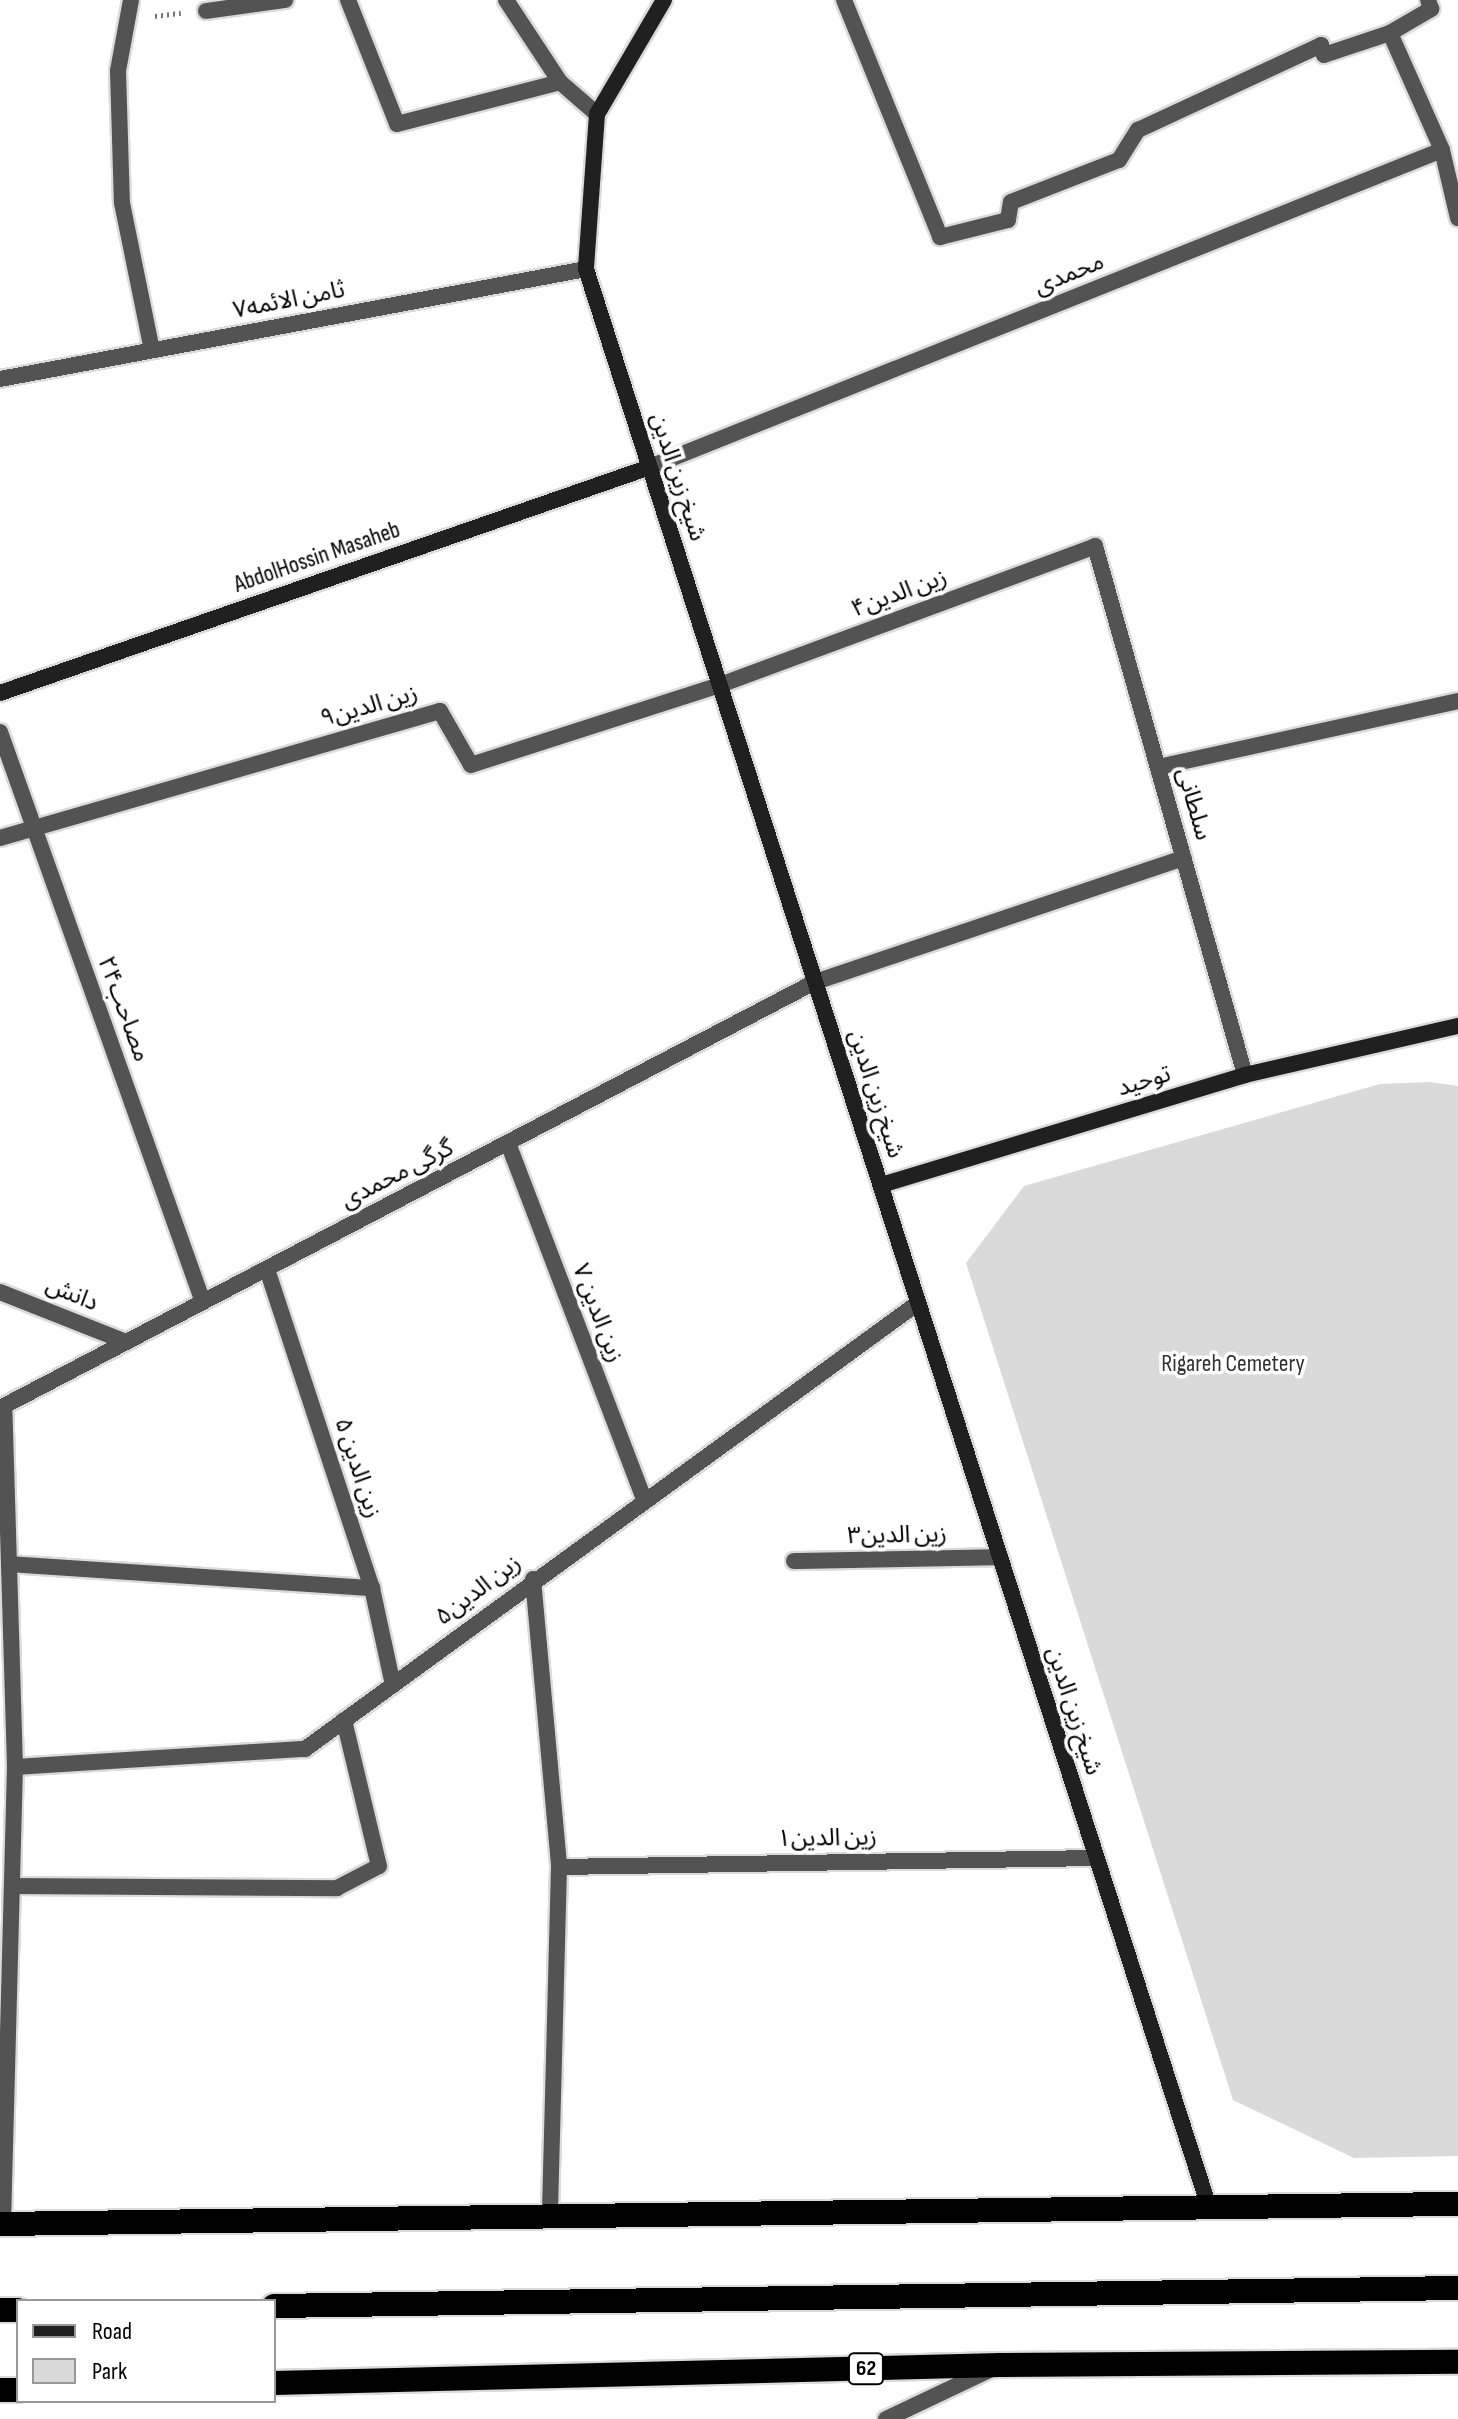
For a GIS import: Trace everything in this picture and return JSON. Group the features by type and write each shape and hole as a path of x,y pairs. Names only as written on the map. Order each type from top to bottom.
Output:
{"highway":[{"path":"2,2224 1458,2204"},
{"path":"276,2306 1458,2288"},
{"name":"62","path":"276,2383 1001,2365 1458,2362"}],"street":[{"path":"131,0 118,71 122,203 152,350"},
{"path":"206,11 285,0"},
{"path":"348,0 397,124 560,82"},
{"path":"506,0 560,82 597,114"},
{"name":"شیخ زین الدین","path":"664,0 597,114 586,269 1209,2207"},
{"path":"844,0 940,237 1008,220 1011,202 1119,160 1138,130 1321,45 1324,55 1390,33 1431,9 1428,0"},
{"path":"1390,33 1442,150 1458,218"},
{"name":"محمدی","path":"650,467 1442,150"},
{"name":"ثامن الا‌ئمه۷","path":"0,379 586,269"},
{"name":"AbdolHossin Masaheb","path":"0,693 650,467"},
{"name":"زین الدین۴","path":"720,685 1095,546"},
{"name":"سلطانی","path":"1095,546 1245,1075"},
{"name":"زین الدین۹","path":"0,838 440,711 471,765 720,685"},
{"path":"1158,767 1458,701"},
{"name":"مصاحب۲۴","path":"0,732 203,1302"},
{"name":"گرگی محمدی","path":"2,1407 815,982 1184,858"},
{"name":"توحید","path":"881,1185 1245,1075 1458,1026"},
{"name":"توحید","path":"1425,1034 1458,1037"},
{"name":"زین الدین ۷","path":"508,1143 644,1499"},
{"name":"زین الدین ۵","path":"267,1269 372,1588 393,1685"},
{"name":"دانش","path":"0,1292 126,1342"},
{"name":"زین الدین۵","path":"15,1767 305,1749 533,1579 918,1303"},
{"path":"2,1407 15,1767 6,1862 12,1886 2,2224"},
{"name":"زین الدین۳","path":"794,1561 1000,1557"},
{"path":"9,1564 372,1588"},
{"path":"533,1579 559,1867 550,2218"},
{"path":"12,1886 337,1888 379,1866 344,1720"},
{"name":"زین الدین۱","path":"559,1867 1096,1858"},
{"path":"886,2419 1001,2365"}],"path":[{"path":"128,19 206,11"}],"green space":[{"name":"Rigareh Cemetery","path":"1430,1082 1458,1086 1458,2156 1354,2158 1233,2100 966,1263 1024,1186 1380,1084"}]}
